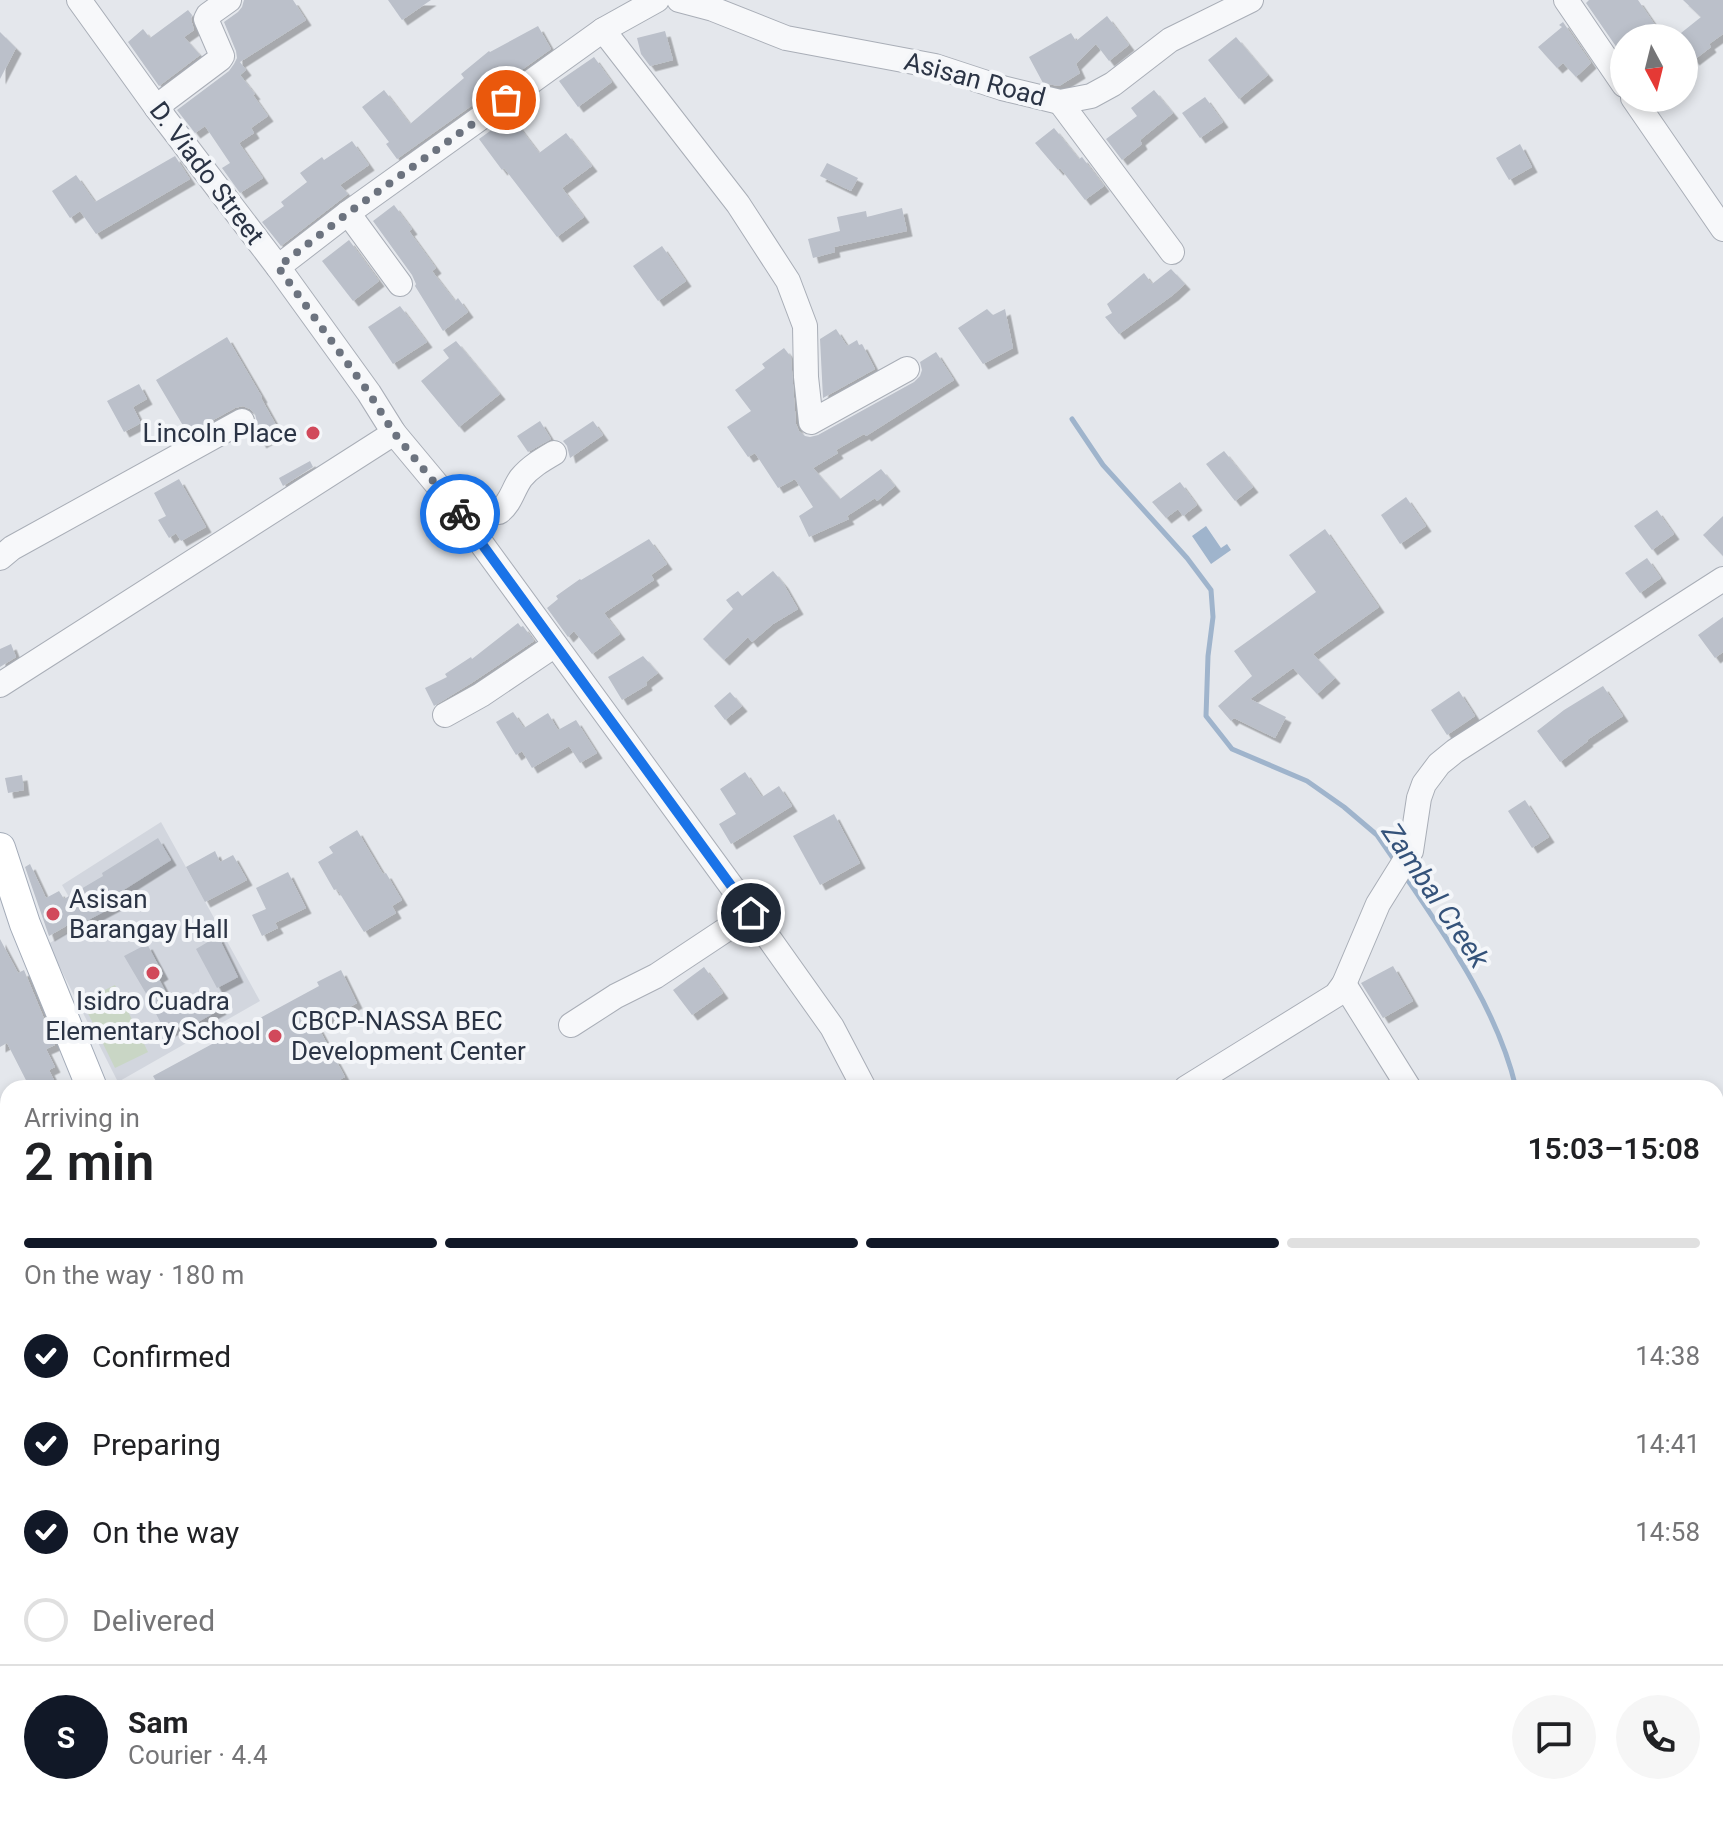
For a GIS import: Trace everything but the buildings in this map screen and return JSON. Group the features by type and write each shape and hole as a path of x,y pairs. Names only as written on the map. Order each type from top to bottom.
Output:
{"main road":[{"path":"0,848 25,924 89,1080"}],"street":[{"path":"156,107 220,59 222,56 206,19 229,0"},
{"path":"278,267 603,30 657,0"},
{"name":"Asisan Road","path":"679,0 713,9 786,38 935,66 1002,88 1060,102 1091,96 1113,84 1170,40 1251,0"},
{"path":"1566,0 1610,64"},
{"name":"D. Viado Street","path":"90,4 156,107 278,267 369,393 394,433 449,499 751,913 832,1027 860,1080"},
{"path":"603,30 738,204 788,281 805,326 811,422 907,369"},
{"path":"1060,102 1172,252"},
{"path":"1643,112 1723,229"},
{"path":"348,213 400,284"},
{"path":"0,558 12,548 242,421"},
{"path":"0,685 394,433"},
{"path":"449,499 473,499 499,512 520,480 534,465 554,453"},
{"path":"1199,1080 1336,995 1344,984 1378,904 1411,851 1419,798 1424,784 1439,764 1723,579"},
{"path":"445,715 481,695 555,645"},
{"path":"571,1025 616,996 656,976 751,913"},
{"path":"1344,984 1404,1080"}],"shaded area":[{"name":"Isidro Cuadra Elementary School","path":"161,822 260,1001 117,1080 48,944 84,923 62,885"}],"green space":[{"path":"115,985 148,1052 115,1068 82,1001"}],"water":[{"path":"1206,526 1221,548 1227,544 1231,550 1211,564 1192,536"}],"waterway":[{"name":"Zambal Creek","path":"1072,419 1103,465 1187,558 1211,590 1213,617 1206,716 1232,749 1307,781 1344,807 1377,835 1395,861"},
{"name":"Zambal Creek","path":"1405,876 1455,951 1485,1004 1514,1080"}],"way so far":[{"path":"460,514 394,433 369,393 278,267 506,100"}],"place":[{"name":"Lincoln Place","path":"313,433"},
{"name":"Asisan Barangay Hall","path":"53,914"},
{"name":"Isidro Cuadra Elementary School","path":"153,973"},
{"name":"CBCP-NASSA BEC Development Center","path":"275,1036"}],"route":[{"path":"460,514 751,913"}]}
